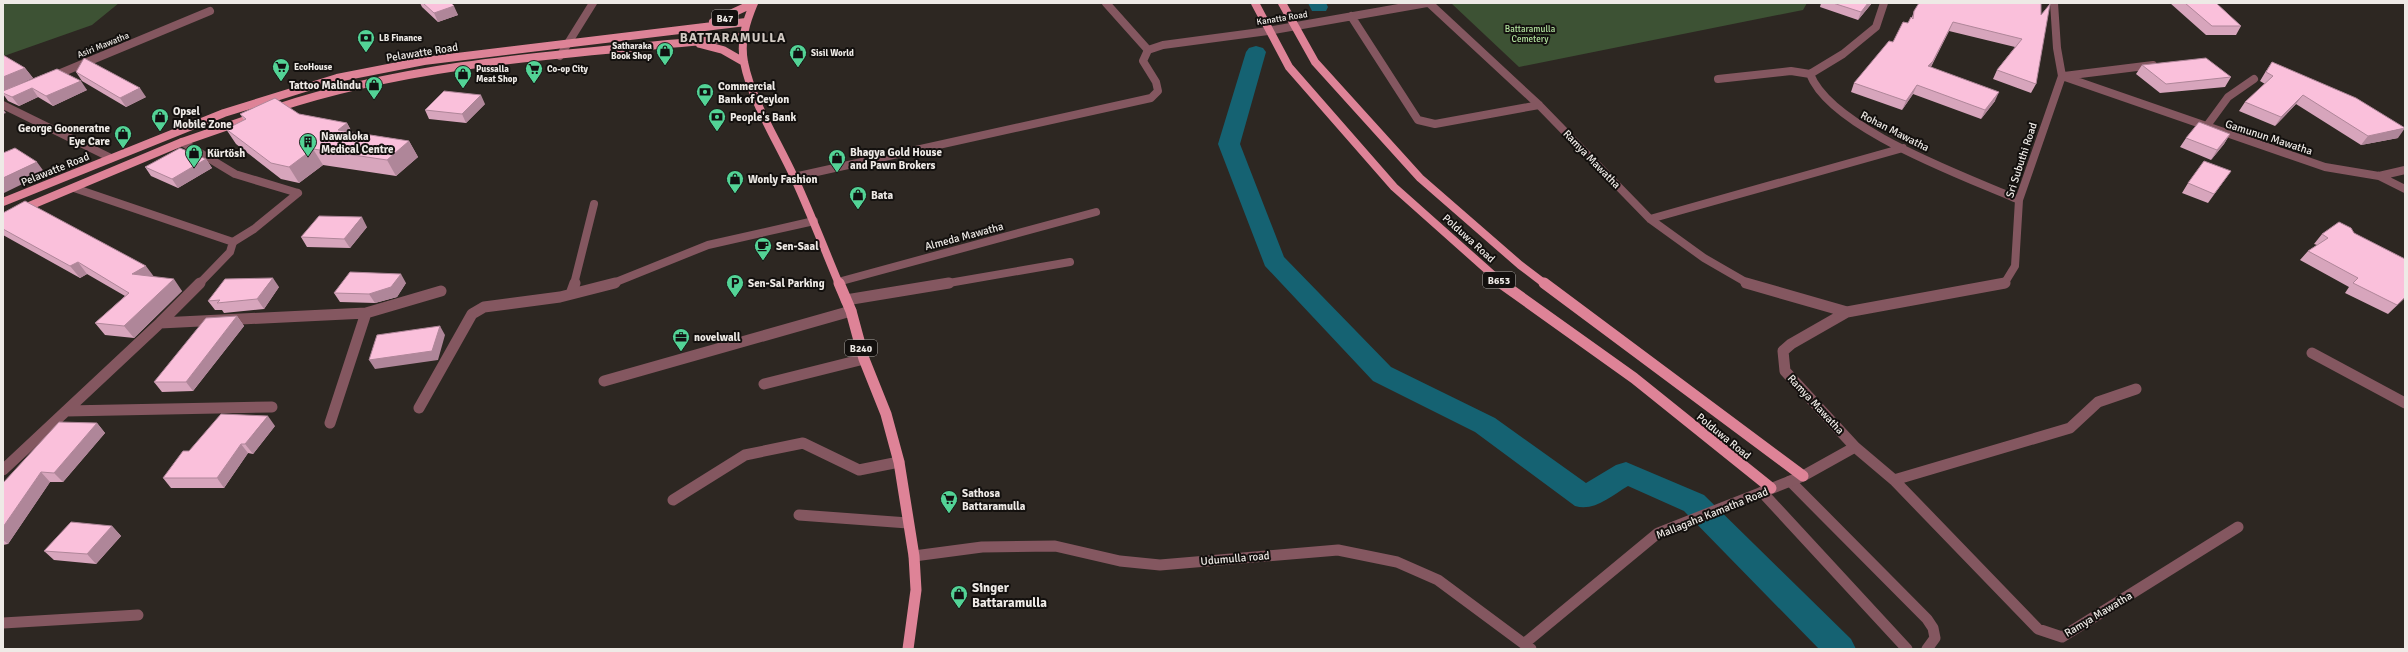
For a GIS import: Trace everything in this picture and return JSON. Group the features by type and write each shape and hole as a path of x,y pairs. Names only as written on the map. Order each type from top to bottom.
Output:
{"main road":[{"name":"B240","path":"754,3 746,22 743,37 744,62 755,96 814,221 851,311 864,359 886,414 899,462 914,556 916,590 908,649"},
{"name":"B47","path":"694,29 727,17 754,3"},
{"name":"Polduwa Road","path":"1255,3 1268,31 1288,67 1394,187 1496,278 1634,378 1766,490"},
{"name":"Polduwa Road","path":"1282,3 1315,62 1420,178 1520,265 1804,476"},
{"name":"Pelawatte Road","path":"3,202 224,113 337,78 424,61 746,22"},
{"name":"Pelawatte Road","path":"3,217 182,142 316,95 376,80 560,56 743,37"},
{"name":"B47","path":"692,42 723,50 744,62"}],"street":[{"path":"560,56 593,3"},
{"path":"794,177 1151,98 1158,91 1156,82 1143,61 1148,50 1106,3"},
{"name":"Kanatta Road","path":"1148,50 1163,45 1268,31 1428,3"},
{"name":"Ramya Mawatha","path":"1428,3 1539,105 1650,219 1704,258 1747,283 1847,312"},
{"path":"1718,79 1790,71 1810,74 1843,54 1876,27 1884,3"},
{"name":"Sri Subuthi Road","path":"1847,312 2004,284 2015,266 2019,200 2062,76 2057,48 2054,3"},
{"name":"Asiri Mawatha","path":"46,79 210,11"},
{"path":"1351,16 1418,120 1435,124 1539,105"},
{"path":"2062,76 2160,64"},
{"name":"Rohan Mawatha","path":"1810,74 1815,86 1851,120 1903,148 2019,200"},
{"name":"Gamunun Mawatha","path":"2062,76 2325,167 2379,176 2405,170"},
{"path":"2206,127 2228,97 2254,79"},
{"path":"3,104 111,158"},
{"path":"3,470 160,323 230,252 233,242 254,229 298,193 235,174 182,142"},
{"path":"1650,219 1848,162 1903,148"},
{"path":"2379,176 2405,189"},
{"path":"74,188 233,242"},
{"path":"571,294 581,264 594,204"},
{"name":"Almeda Mawatha","path":"838,282 1096,212"},
{"path":"419,408 472,314 484,307 571,294 621,281 708,245 814,221"},
{"path":"846,300 1070,262"},
{"path":"160,323 366,313 441,291"},
{"path":"604,381 851,311"},
{"name":"Ramya Mawatha","path":"1847,312 1791,344 1783,351 1785,371 1856,447 1894,480 2038,629 2062,637 2238,526"},
{"path":"330,423 366,313"},
{"path":"2312,353 2405,403"},
{"path":"764,384 864,359"},
{"path":"1894,480 2070,428 2098,402 2136,389"},
{"path":"66,411 272,407"},
{"path":"672,500 745,455 803,442 859,470 899,462"},
{"name":"Mallagaha Kamatha Road","path":"1528,646 1658,533 1804,476 1856,447"},
{"path":"1790,481 1927,618 1933,628 1935,638 1926,649"},
{"path":"1766,490 1907,649"},
{"path":"799,515 908,523"},
{"name":"Udumulla road","path":"914,556 982,548 1056,546 1120,561 1160,565 1338,550 1397,562 1438,580 1528,646"},
{"path":"3,624 138,615"}],"green space":[{"path":"3,3 119,3 92,25 4,56"},
{"name":"Battaramulla Cemetery","path":"1451,3 1807,3 1803,10 1519,67"}],"building":[{"path":"423,3 451,3 454,6 434,13"},
{"path":"1833,3 1868,3 1861,12"},
{"path":"1919,3 2041,3 2041,15 2050,4 2036,84 1997,70 2022,39 1953,22 1933,61 1928,66 1999,92 1985,110 1917,85 1906,101 1854,83 1889,41 1893,42 1903,22 1908,23 1911,17 1913,19 1914,11"},
{"path":"2185,3 2216,3 2241,26 2212,26"},
{"path":"3,55 25,68 3,77"},
{"path":"84,58 140,88 120,98 76,72"},
{"path":"2206,58 2231,77 2166,84 2142,65"},
{"path":"2272,62 2356,98 2405,128 2368,136 2303,95 2281,117 2245,102 2273,76 2266,72"},
{"path":"57,69 81,81 46,96 32,88 12,97 3,93 3,91"},
{"path":"444,91 481,95 462,114 425,110"},
{"path":"275,98 299,114 347,123 338,130 409,141 387,160 313,149 289,167 271,163 226,129 246,119 240,114"},
{"path":"2199,122 2230,134 2217,150 2186,138"},
{"path":"15,148 37,162 3,178 3,153"},
{"path":"180,148 206,159 172,179 145,167"},
{"path":"2204,161 2231,171 2214,194 2188,183"},
{"path":"25,201 146,266 132,274 174,279 124,326 95,323 129,293 78,262 70,266 3,229 3,213"},
{"path":"319,216 362,217 344,239 301,237"},
{"path":"2339,222 2351,228 2354,233 2405,259 2405,297 2397,305 2353,283 2358,278 2308,251 2328,238 2322,234"},
{"path":"350,272 401,274 391,287 369,294 334,293"},
{"path":"273,278 257,299 217,303 220,300 208,301 225,279"},
{"path":"237,316 186,382 154,382 206,318"},
{"path":"440,326 432,351 369,360 377,335"},
{"path":"221,414 268,416 245,444 241,444 217,478 163,478 183,451 189,451"},
{"path":"59,422 97,423 54,473 41,472 3,527 3,483"},
{"path":"71,522 112,526 87,554 44,551"}],"waterway":[{"path":"1317,3 1319,7"},
{"path":"1256,52 1229,144 1273,260 1382,374 1485,425 1585,498 1626,473 1694,503 1840,649"}],"place":[{"name":"LB Finance","path":"366,53"},
{"name":"Satharaka Book Shop","path":"665,66"},
{"name":"Sisil World","path":"798,68"},
{"name":"EcoHouse","path":"281,82"},
{"name":"Co-op City","path":"534,84"},
{"name":"Pussalla Meat Shop","path":"463,89"},
{"name":"Tattoo Malindu","path":"374,100"},
{"name":"Commercial Bank of Ceylon","path":"705,107"},
{"name":"Opsel Mobile Zone","path":"160,132"},
{"name":"People's Bank","path":"717,132"},
{"name":"George Gooneratne Eye Care","path":"123,149"},
{"name":"Nawaloka Medical Centre","path":"308,157"},
{"name":"Kürtösh","path":"194,168"},
{"name":"Bhagya Gold House and Pawn Brokers","path":"837,173"},
{"name":"Wonly Fashion","path":"735,194"},
{"name":"Bata","path":"858,210"},
{"name":"Sen-Saal","path":"763,261"},
{"name":"Sen-Sal Parking","path":"735,298"},
{"name":"novelwall","path":"681,352"},
{"name":"Sathosa Battaramulla","path":"949,514"},
{"name":"Singer Battaramulla","path":"959,609"}],"district":[{"name":"BATTARAMULLA","path":"733,37"}]}
